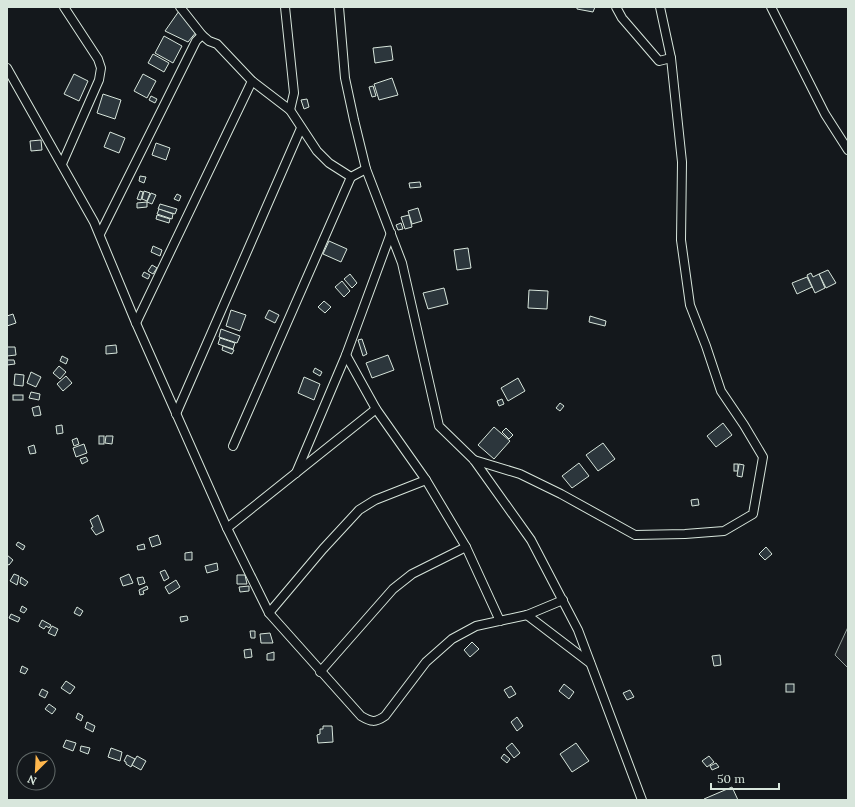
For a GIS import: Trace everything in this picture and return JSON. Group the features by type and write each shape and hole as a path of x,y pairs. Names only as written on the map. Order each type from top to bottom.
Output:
{"street":[{"path":"62,164 99,80 101,68 98,59 64,7"},
{"path":"180,7 202,35 209,41 218,44 252,81 290,110 317,151 329,163 351,177"},
{"path":"286,7 294,93 290,110"},
{"path":"339,7 345,78 366,169 402,263 439,426 474,460 531,540 578,630 642,800"},
{"path":"616,7 622,18 659,61 672,58"},
{"path":"474,460 520,474 635,535 685,534 724,531 753,514 763,458 744,425 720,392 706,346 690,305 681,240 682,162 672,58 660,7"},
{"path":"771,7 825,114 848,150"},
{"path":"100,234 196,41 202,35"},
{"path":"7,68 100,234 136,323 176,414 227,528 269,613 320,672 361,716 371,722 378,722 385,716 426,662 452,639 476,626 526,615 563,600"},
{"path":"136,323 252,81"},
{"path":"176,414 301,128"},
{"path":"233,446 351,177 366,169"},
{"path":"296,473 346,355 391,233"},
{"path":"346,355 376,409 426,480 466,547 500,621"},
{"path":"227,528 376,409"},
{"path":"269,613 323,549 359,510 375,500 426,480"},
{"path":"320,672 393,589 412,574 466,547"},
{"path":"526,615 591,663"}],"shaded area":[{"path":"848,627 848,668 835,655"}],"building":[{"path":"577,7 595,7 593,12 577,9"},
{"path":"179,11 197,31 188,42 165,31"},
{"path":"164,36 182,46 173,63 155,53"},
{"path":"391,46 393,60 375,63 373,48"},
{"path":"153,54 169,63 164,72 148,63"},
{"path":"74,74 88,81 79,101 64,94"},
{"path":"143,74 156,81 147,98 134,91"},
{"path":"392,78 398,95 379,100 374,84"},
{"path":"373,86 376,96 372,97 369,87"},
{"path":"103,94 121,100 115,119 97,113"},
{"path":"151,96 157,99 155,103 149,100"},
{"path":"307,99 309,107 304,109 301,100"},
{"path":"110,132 125,138 119,153 104,147"},
{"path":"41,140 42,150 31,151 30,141"},
{"path":"156,143 170,148 166,160 152,155"},
{"path":"140,176 146,177 144,183 139,181"},
{"path":"420,182 421,187 410,188 409,183"},
{"path":"140,191 143,192 141,200 137,199"},
{"path":"144,191 150,193 147,201 142,199"},
{"path":"151,193 156,195 152,204 147,202"},
{"path":"177,194 181,196 179,201 174,199"},
{"path":"147,202 147,207 137,208 137,203"},
{"path":"160,204 177,209 175,214 158,209"},
{"path":"418,208 422,221 412,224 408,211"},
{"path":"159,209 173,214 172,219 157,214"},
{"path":"157,215 170,219 169,223 156,219"},
{"path":"409,215 412,227 405,229 401,217"},
{"path":"401,223 403,229 398,230 396,225"},
{"path":"329,241 347,249 341,262 323,254"},
{"path":"153,246 162,250 160,256 151,252"},
{"path":"468,248 471,268 457,270 454,250"},
{"path":"152,265 157,268 153,274 148,271"},
{"path":"828,270 836,283 826,288 819,274"},
{"path":"144,272 150,275 148,279 142,276"},
{"path":"811,273 813,277 819,274 825,288 815,293 807,275"},
{"path":"350,274 357,283 352,288 344,279"},
{"path":"807,277 812,287 797,294 792,283"},
{"path":"342,281 350,291 344,297 335,287"},
{"path":"444,288 448,304 428,309 423,293"},
{"path":"529,290 548,291 547,309 528,308"},
{"path":"324,301 331,307 325,313 318,307"},
{"path":"231,310 246,315 240,331 226,326"},
{"path":"269,310 279,315 275,323 265,318"},
{"path":"13,314 16,323 7,326 7,316"},
{"path":"590,316 606,321 605,326 589,322"},
{"path":"221,329 240,336 237,343 219,337"},
{"path":"220,338 235,343 233,349 218,344"},
{"path":"362,339 367,354 363,356 358,340"},
{"path":"116,345 117,353 106,354 106,346"},
{"path":"223,346 234,350 232,354 222,350"},
{"path":"7,347 15,347 16,355 7,356"},
{"path":"388,355 394,370 372,378 366,363"},
{"path":"62,356 68,359 66,364 60,361"},
{"path":"7,360 14,360 15,364 7,365"},
{"path":"59,366 66,372 60,379 53,373"},
{"path":"315,368 322,372 320,376 313,372"},
{"path":"31,372 41,377 36,387 27,383"},
{"path":"15,374 24,375 23,386 14,385"},
{"path":"66,376 72,383 63,391 57,384"},
{"path":"304,377 320,384 314,400 298,393"},
{"path":"518,378 525,391 508,401 501,388"},
{"path":"31,392 40,394 39,400 29,398"},
{"path":"13,395 23,395 23,400 13,400"},
{"path":"502,399 504,404 499,406 497,401"},
{"path":"560,403 564,406 560,411 556,408"},
{"path":"39,406 41,415 34,416 32,408"},
{"path":"723,423 732,435 716,447 707,436"},
{"path":"62,425 63,433 57,434 56,426"},
{"path":"494,427 510,441 494,459 478,445"},
{"path":"506,428 513,435 509,439 502,432"},
{"path":"99,436 104,436 104,444 99,444"},
{"path":"106,436 113,436 112,444 105,443"},
{"path":"77,438 79,444 74,446 72,440"},
{"path":"603,443 615,459 598,471 586,455"},
{"path":"84,444 87,453 76,457 73,448"},
{"path":"34,445 36,453 30,454 28,447"},
{"path":"86,457 88,461 82,464 80,459"},
{"path":"579,463 589,476 572,488 562,476"},
{"path":"734,464 738,464 738,471 734,471"},
{"path":"739,464 744,465 742,477 737,476"},
{"path":"698,499 699,505 692,506 691,500"},
{"path":"98,515 104,531 96,535 91,528 93,527 90,520"},
{"path":"158,535 161,544 152,547 149,538"},
{"path":"18,542 25,546 23,550 16,545"},
{"path":"144,544 145,549 138,550 137,546"},
{"path":"766,547 772,554 765,560 759,554"},
{"path":"192,552 192,560 185,560 185,553"},
{"path":"7,555 13,560 9,565 7,564"},
{"path":"217,563 218,570 207,573 205,566"},
{"path":"165,570 169,578 164,581 160,572"},
{"path":"14,574 19,576 17,585 10,581"},
{"path":"129,574 133,583 123,586 120,578"},
{"path":"237,575 245,575 247,584 237,584"},
{"path":"21,577 28,582 25,586 20,583"},
{"path":"143,577 145,583 139,585 137,578"},
{"path":"176,580 180,587 169,594 165,587"},
{"path":"147,586 148,589 143,591 144,594 140,595 139,590"},
{"path":"249,586 249,591 240,592 239,587"},
{"path":"22,606 27,609 24,613 20,611"},
{"path":"77,607 83,611 80,616 74,613"},
{"path":"11,614 20,618 18,622 9,618"},
{"path":"187,616 188,620 181,622 180,617"},
{"path":"42,620 51,625 49,628 46,626 44,629 39,626"},
{"path":"52,626 58,629 55,636 48,633"},
{"path":"250,631 255,631 255,638 251,638"},
{"path":"270,633 273,643 261,643 260,634"},
{"path":"472,642 479,649 470,657 464,650"},
{"path":"251,649 252,657 245,658 244,650"},
{"path":"274,652 274,660 267,660 267,654"},
{"path":"720,655 721,665 714,666 712,656"},
{"path":"22,666 28,669 25,674 20,672"},
{"path":"66,681 75,687 70,694 61,688"},
{"path":"564,684 574,692 569,699 559,691"},
{"path":"786,684 794,684 794,692 786,692"},
{"path":"511,686 516,694 509,698 504,690"},
{"path":"42,689 48,692 45,698 39,695"},
{"path":"630,690 634,697 627,700 623,693"},
{"path":"49,704 56,709 52,714 45,709"},
{"path":"78,713 83,716 81,721 76,718"},
{"path":"517,717 523,726 517,731 511,722"},
{"path":"87,722 95,726 93,732 85,728"},
{"path":"323,726 332,726 333,742 318,743 317,735 320,734 320,729 323,729"},
{"path":"66,740 76,743 73,751 63,747"},
{"path":"512,743 520,753 514,758 506,748"},
{"path":"576,743 589,761 572,772 560,754"},
{"path":"81,746 90,748 88,754 80,751"},
{"path":"111,748 122,752 120,761 108,757"},
{"path":"504,754 510,759 507,763 501,758"},
{"path":"127,755 135,759 131,767 124,761"},
{"path":"137,756 146,761 141,770 132,765"},
{"path":"709,756 714,762 707,767 702,761"},
{"path":"716,763 719,767 712,770 710,766"},
{"path":"732,787 738,800 704,800 704,799"}]}
